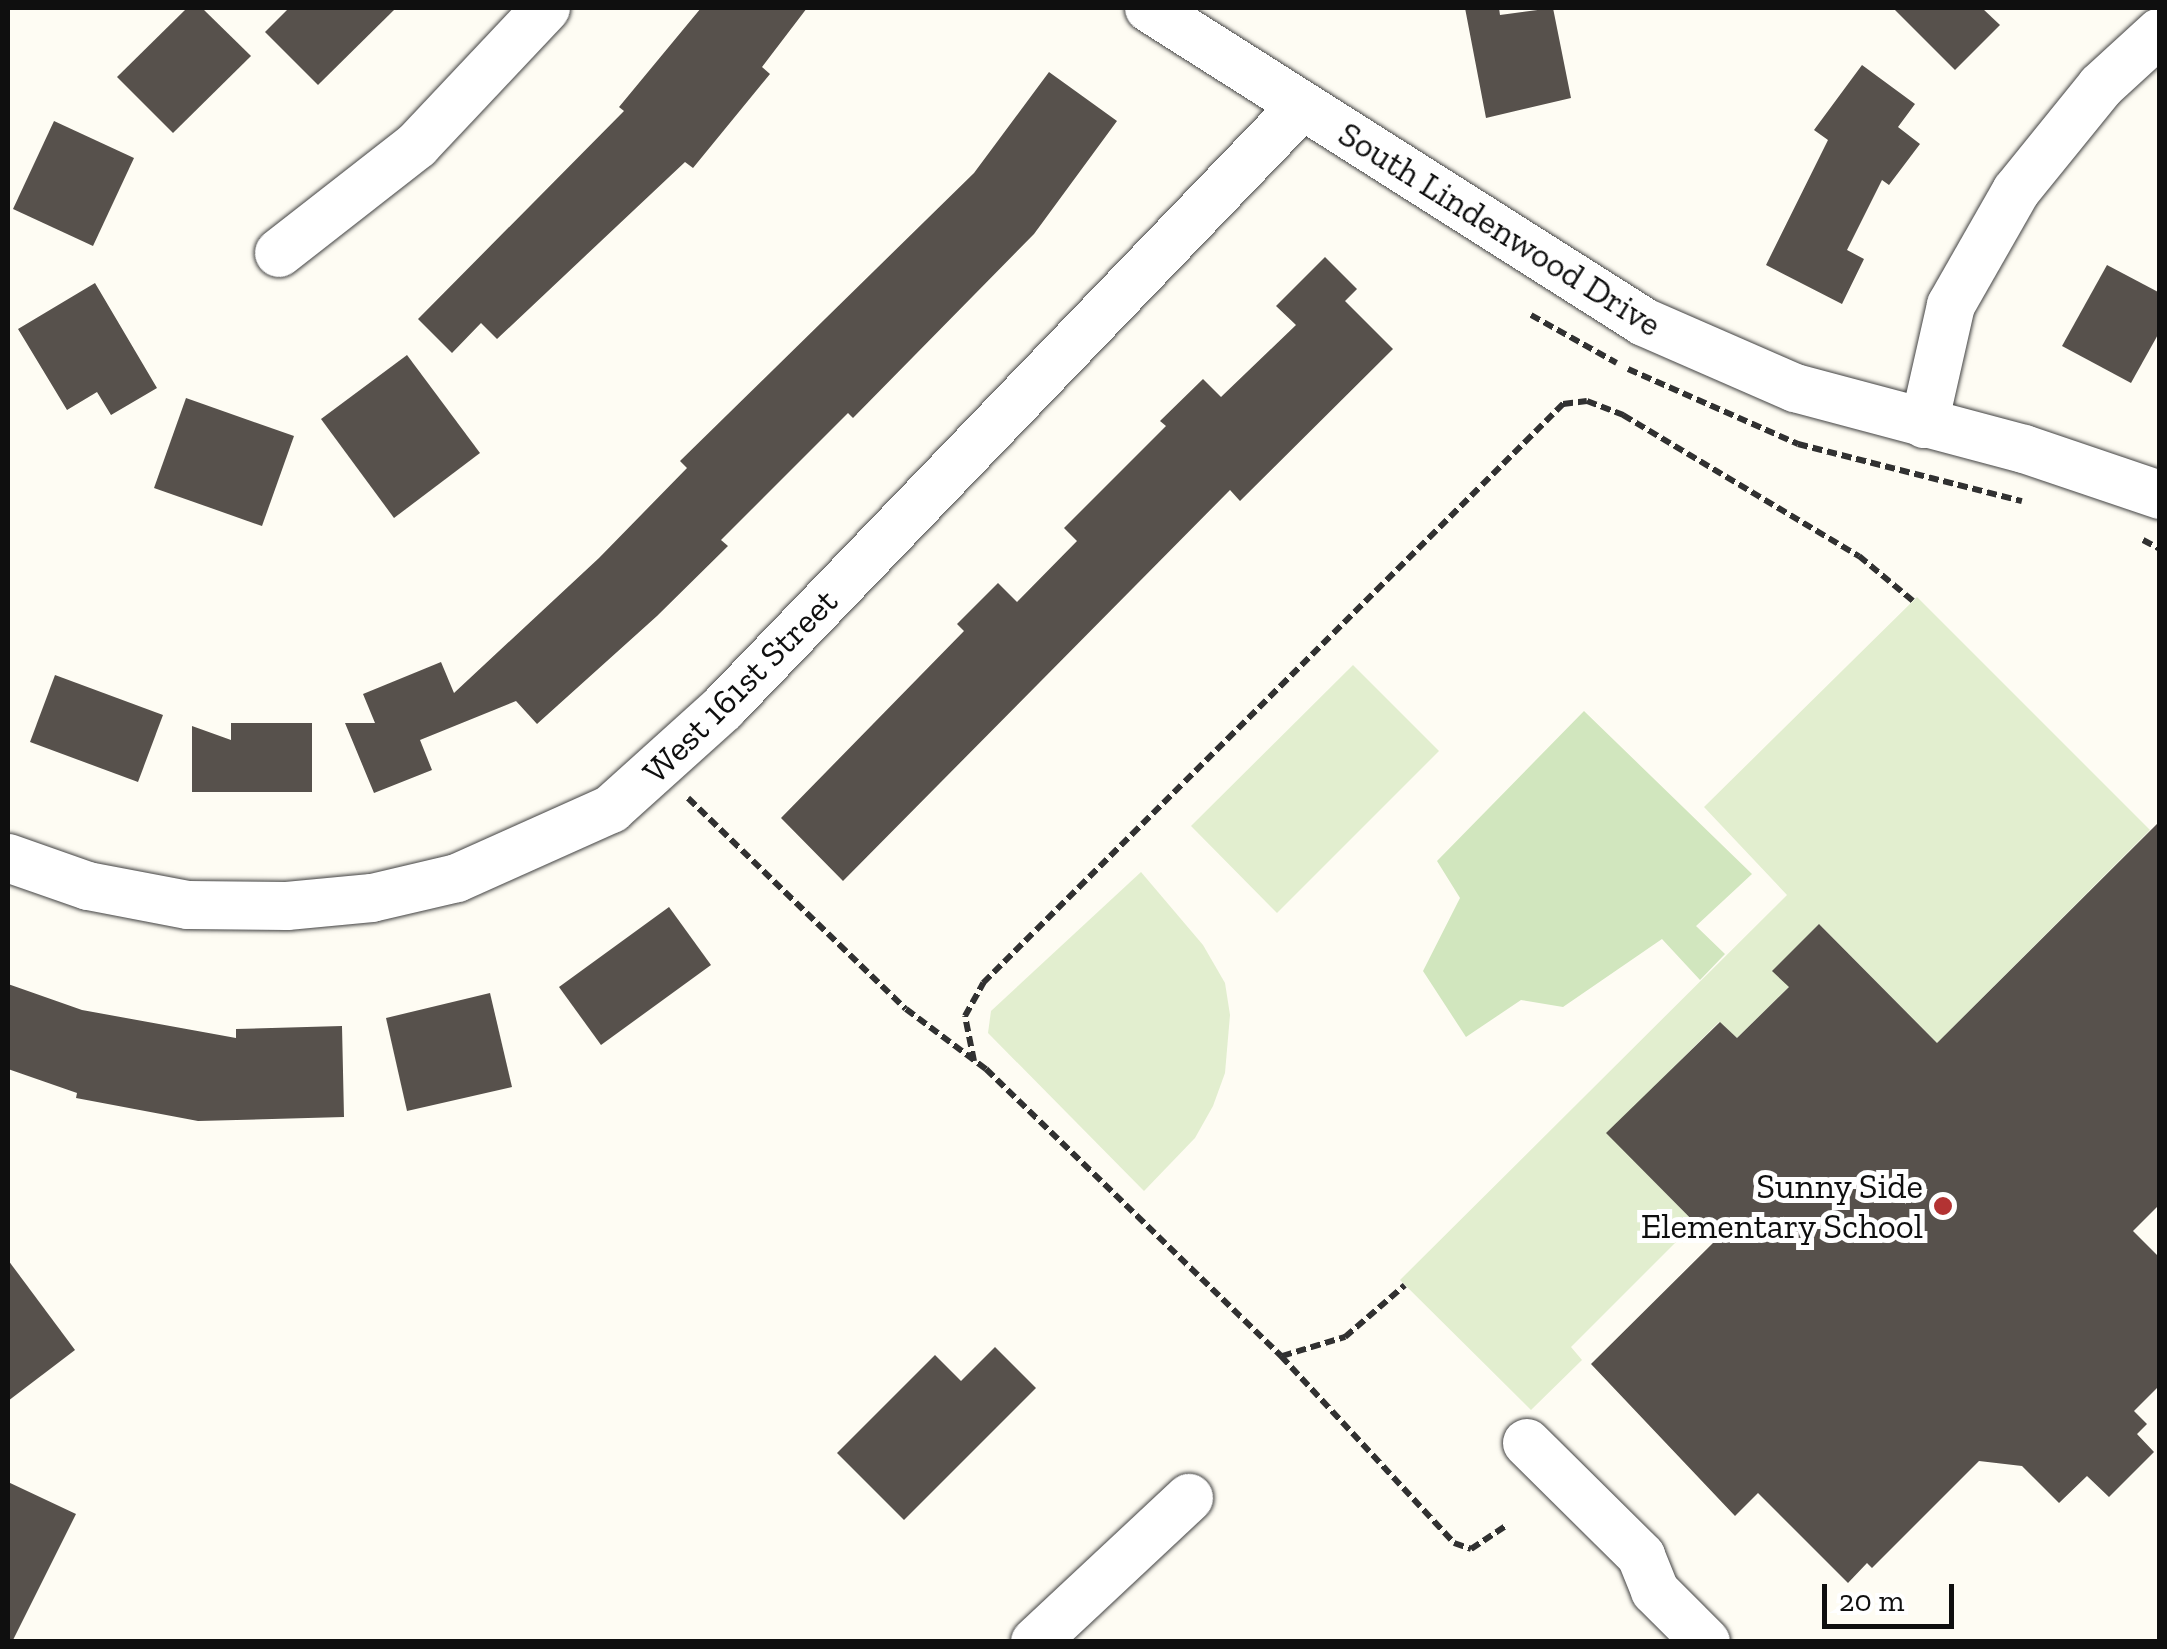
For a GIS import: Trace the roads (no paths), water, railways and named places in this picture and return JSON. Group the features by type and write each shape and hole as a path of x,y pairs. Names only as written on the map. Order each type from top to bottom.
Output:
{"street":[{"path":"279,253 416,145 546,8"},
{"name":"South Lindenwood Drive","path":"1149,8 1644,322 1795,388 2160,495"},
{"path":"1924,424 1950,305 2016,190 2101,86 2160,32"},
{"name":"West 161st Street","path":"8,858 88,886 188,905 288,906 372,898 457,878 611,809 723,708 1302,106"},
{"path":"1527,1443 1641,1556 1656,1591 1706,1642"},
{"path":"1035,1642 1189,1498"}],"place":[{"name":"Sunny Side Elementary School","path":"1943,1206"}]}
